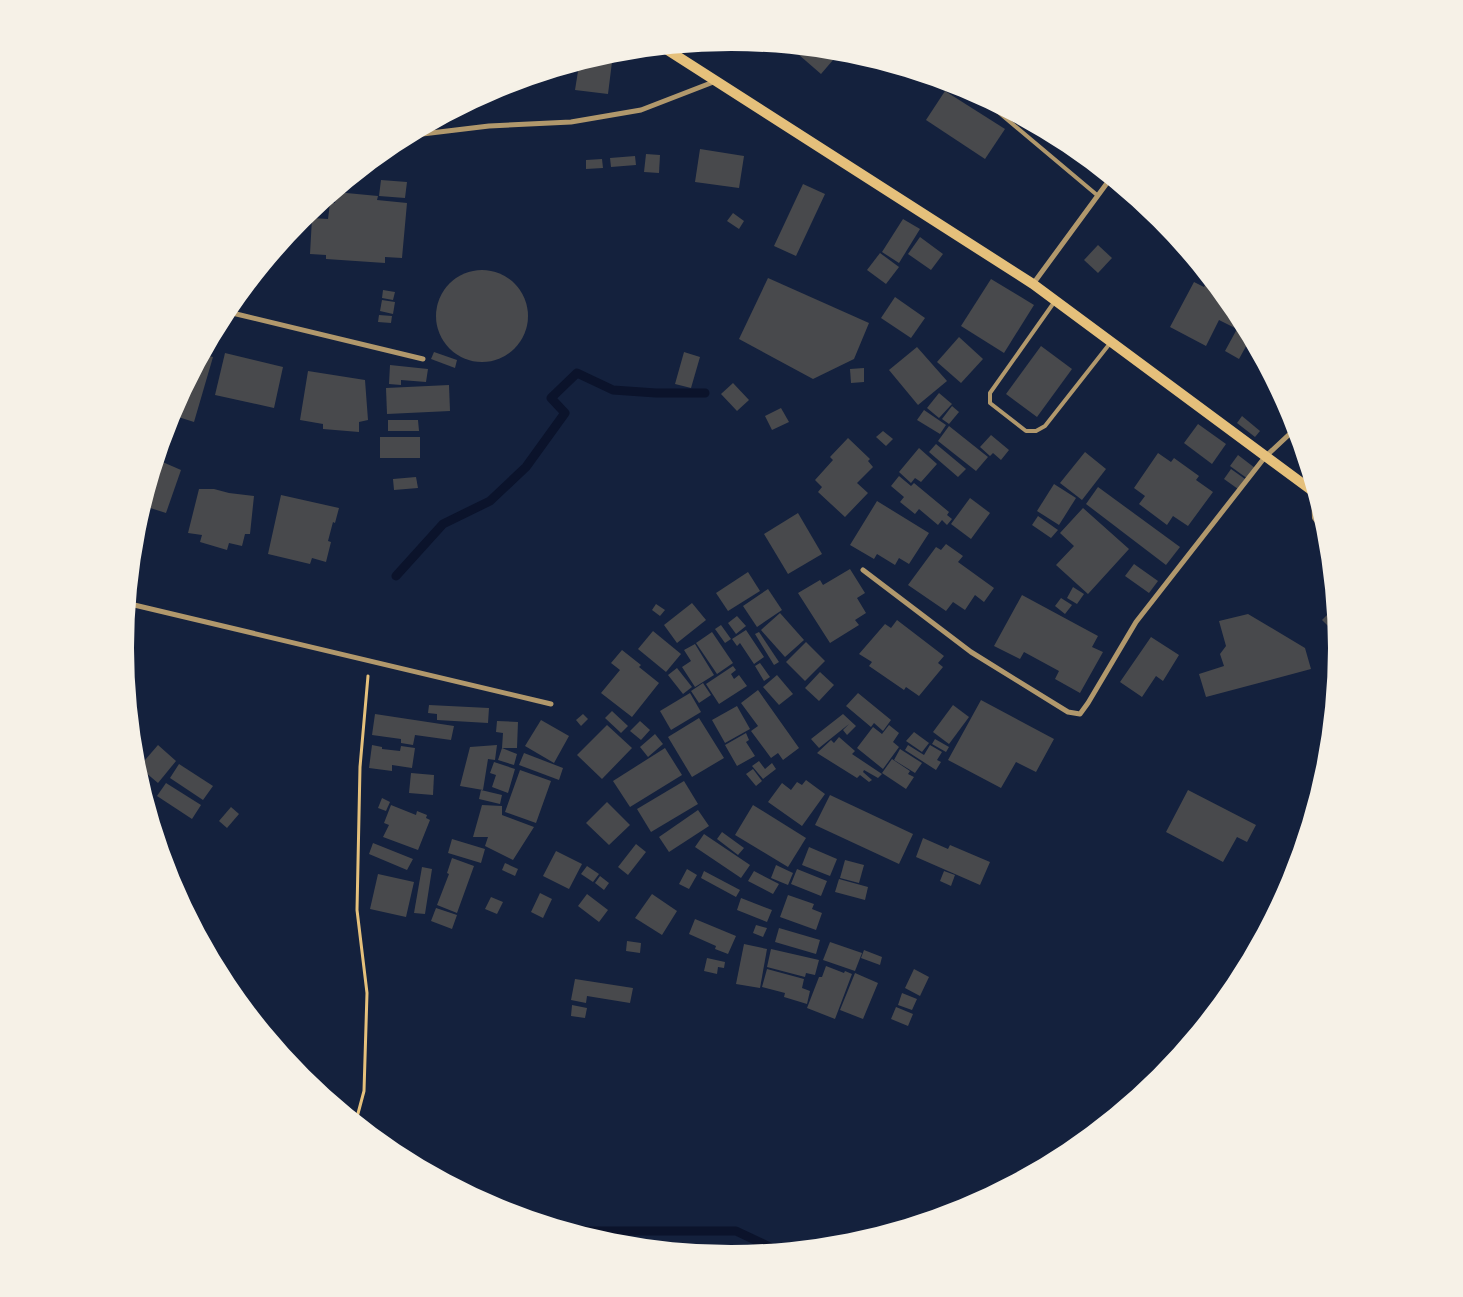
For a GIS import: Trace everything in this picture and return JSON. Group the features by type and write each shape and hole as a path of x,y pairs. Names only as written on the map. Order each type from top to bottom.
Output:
{"main road":[{"path":"675,54 1033,284 1305,485"}],"street":[{"path":"430,133 489,126 571,122 641,110 717,80"},
{"path":"1033,284 1106,184"},
{"path":"237,314 423,359"},
{"path":"863,570 971,652 1068,712 1080,714 1136,622 1265,457 1289,435"},
{"path":"136,605 552,704"}],"lane":[{"path":"1005,118 1097,195"},
{"path":"1055,301 990,393 990,404 1026,430 1036,430 1045,426 1111,342"}],"path":[{"path":"358,1114 364,1091 367,993 357,910 360,767 369,661"}],"building":[{"path":"799,55 833,60 821,74"},
{"path":"612,64 608,94 575,90 578,72"},
{"path":"945,91 1005,129 985,159 926,120"},
{"path":"700,149 744,156 739,188 695,182"},
{"path":"646,154 660,155 659,173 644,172"},
{"path":"635,156 636,165 611,167 610,158"},
{"path":"602,159 603,168 586,169 586,160"},
{"path":"381,180 407,182 405,198 379,196"},
{"path":"803,184 825,194 796,256 774,246"},
{"path":"346,193 378,196 377,200 407,203 402,258 385,257 385,263 326,259 326,255 310,254 312,223 317,218 328,219 330,207"},
{"path":"733,213 744,221 739,229 727,221"},
{"path":"903,219 920,229 899,263 882,252"},
{"path":"920,237 943,254 931,270 908,254"},
{"path":"1098,245 1112,258 1098,273 1084,260"},
{"path":"880,253 899,267 886,284 867,270"},
{"path":"482,270 500,273 515,283 525,298 528,316 525,334 515,349 500,359 482,362 464,359 449,349 439,334 436,316 439,298 449,283 464,273"},
{"path":"768,278 869,323 854,359 813,379 739,339"},
{"path":"991,279 1034,305 1004,353 961,326"},
{"path":"1194,282 1204,287 1205,285 1235,328 1219,320 1206,346 1170,327"},
{"path":"383,290 395,292 393,300 382,298"},
{"path":"895,297 925,318 911,338 881,318"},
{"path":"382,300 395,302 393,314 380,311"},
{"path":"379,315 392,316 391,323 378,322"},
{"path":"1236,330 1246,346 1239,359 1225,351"},
{"path":"959,337 983,359 961,383 937,362"},
{"path":"1041,346 1072,369 1037,417 1006,394"},
{"path":"917,347 947,381 918,405 889,370"},
{"path":"434,352 457,360 455,368 431,359"},
{"path":"684,352 700,357 691,388 675,384"},
{"path":"225,353 283,367 274,408 215,395"},
{"path":"211,356 213,357 194,422 181,418 196,384"},
{"path":"390,365 428,369 426,382 401,380 401,385 389,384"},
{"path":"864,368 864,382 851,383 850,369"},
{"path":"308,371 365,380 368,420 359,422 359,432 323,429 323,424 300,420"},
{"path":"733,383 749,400 737,411 721,394"},
{"path":"449,385 450,411 387,414 386,388"},
{"path":"939,393 952,404 939,418 927,408"},
{"path":"952,406 959,412 949,424 942,419"},
{"path":"781,408 789,422 772,430 765,416"},
{"path":"924,410 946,425 940,434 917,420"},
{"path":"1242,416 1260,431 1255,437 1237,423"},
{"path":"388,420 418,420 419,431 388,431"},
{"path":"1198,424 1226,444 1212,464 1184,443"},
{"path":"949,426 988,457 976,471 938,441"},
{"path":"883,431 893,439 886,446 876,437"},
{"path":"991,435 1009,450 1001,460 993,453 990,456 980,447"},
{"path":"380,437 420,437 420,458 380,458"},
{"path":"848,438 870,459 868,461 873,467 857,483 868,493 845,517 818,492 822,487 815,480 833,460 830,457"},
{"path":"936,444 966,469 958,477 929,452"},
{"path":"919,448 937,464 921,482 915,478 911,483 899,472"},
{"path":"1085,452 1106,469 1082,500 1060,483"},
{"path":"1158,453 1171,462 1174,458 1199,476 1196,480 1213,492 1188,526 1173,516 1167,525 1139,504 1145,496 1134,488"},
{"path":"1238,455 1255,468 1248,479 1230,466"},
{"path":"164,463 181,470 166,513 152,508"},
{"path":"1231,469 1245,479 1238,489 1224,479"},
{"path":"899,476 911,486 914,483 949,512 947,515 952,519 947,525 942,520 938,525 919,509 915,514 900,502 904,497 891,486"},
{"path":"416,477 418,488 394,490 393,479"},
{"path":"1054,484 1076,498 1059,525 1037,511"},
{"path":"1098,487 1180,547 1166,565 1086,504"},
{"path":"199,489 214,489 254,496 250,534 245,534 242,546 229,543 227,550 200,542 202,535 188,533"},
{"path":"281,495 339,508 328,541 331,542 326,562 312,558 310,564 268,554"},
{"path":"970,498 990,513 971,539 951,524"},
{"path":"877,501 929,533 909,564 899,558 895,565 877,554 874,559 850,545"},
{"path":"1083,508 1129,549 1088,594 1056,565 1074,546 1060,533"},
{"path":"798,513 822,554 788,574 764,534"},
{"path":"1038,516 1058,530 1051,538 1032,525"},
{"path":"946,544 963,556 958,562 994,588 984,602 975,595 965,610 953,602 946,611 908,585 936,547 941,550"},
{"path":"1134,564 1158,581 1149,593 1125,576"},
{"path":"850,569 865,593 857,598 866,613 855,620 859,625 830,643 798,593 820,580 823,585"},
{"path":"748,572 760,591 728,611 716,593"},
{"path":"1073,587 1084,594 1077,604 1067,598"},
{"path":"768,589 782,610 757,627 743,606"},
{"path":"1022,595 1098,636 1092,647 1103,652 1080,693 1055,679 1059,671 1024,652 1020,659 994,646"},
{"path":"1061,598 1072,605 1065,614 1055,606"},
{"path":"692,603 706,620 677,643 664,625"},
{"path":"656,604 665,610 660,616 652,610"},
{"path":"780,613 804,640 785,657 761,630"},
{"path":"1248,614 1305,648 1311,669 1206,697 1199,674 1224,666 1220,654 1226,646 1219,621"},
{"path":"1327,615 1328,626 1322,620"},
{"path":"737,616 746,626 736,634 728,623"},
{"path":"897,620 944,656 938,663 943,667 919,696 906,687 904,690 869,666 872,662 859,654 885,624 891,628"},
{"path":"721,625 731,639 725,643 715,629"},
{"path":"746,630 764,657 754,664 740,643 737,646 732,639"},
{"path":"653,631 681,654 666,672 638,649"},
{"path":"712,632 733,663 717,674 696,643"},
{"path":"759,632 779,662 774,665 755,634"},
{"path":"1151,637 1179,655 1163,681 1156,676 1142,697 1120,682"},
{"path":"806,642 825,661 805,681 786,662"},
{"path":"695,644 714,675 695,687 682,667 691,661 684,650"},
{"path":"622,650 659,683 632,717 601,693 620,670 611,663"},
{"path":"760,663 770,677 764,681 755,666"},
{"path":"733,666 736,670 731,674 734,679 739,675 747,686 719,704 706,684"},
{"path":"677,668 692,687 683,694 668,675"},
{"path":"820,672 834,685 819,701 805,688"},
{"path":"777,675 793,694 779,705 763,687"},
{"path":"703,683 711,695 699,703 691,691"},
{"path":"758,690 799,748 783,760 778,753 771,758 751,731 758,726 741,703"},
{"path":"690,693 701,712 671,730 660,711"},
{"path":"858,693 891,720 883,731 874,723 871,727 846,706"},
{"path":"981,700 1054,739 1036,772 1016,762 1001,788 948,760"},
{"path":"429,705 489,708 488,723 437,720 437,714 428,713"},
{"path":"953,705 969,717 949,744 933,732"},
{"path":"737,706 750,729 725,743 712,720"},
{"path":"612,711 628,726 621,733 605,718"},
{"path":"375,714 454,726 451,740 415,735 413,745 401,743 401,739 372,735"},
{"path":"583,714 588,719 581,726 576,720"},
{"path":"843,714 856,726 847,735 843,730 849,724 819,748 811,739"},
{"path":"699,718 724,758 692,777 668,737"},
{"path":"541,720 569,736 554,763 525,746"},
{"path":"497,721 518,722 517,748 502,748 503,733 496,732"},
{"path":"640,721 650,730 641,740 630,731"},
{"path":"607,725 632,748 602,779 577,755"},
{"path":"889,725 899,733 893,742 899,747 883,769 857,748 873,727 882,734"},
{"path":"914,732 929,743 922,752 906,741"},
{"path":"746,733 749,740 746,742 755,756 737,766 725,745"},
{"path":"655,734 663,744 648,757 640,747"},
{"path":"839,737 855,751 852,754 882,774 878,778 864,770 863,772 872,780 869,782 860,775 857,778 817,753 831,740 834,743"},
{"path":"935,739 949,747 946,752 932,744"},
{"path":"158,745 176,761 158,783 148,775 145,760"},
{"path":"372,745 382,747 382,749 400,751 401,746 415,748 412,768 392,765 392,771 369,768"},
{"path":"497,745 495,760 488,759 483,790 460,786 470,747"},
{"path":"908,745 924,755 930,745 942,752 937,760 941,762 936,770 905,750"},
{"path":"502,748 517,754 514,765 498,760"},
{"path":"665,748 682,775 630,807 613,781"},
{"path":"900,749 922,763 915,773 894,760"},
{"path":"524,753 563,768 559,780 519,765"},
{"path":"892,759 910,771 908,774 914,777 906,789 882,773"},
{"path":"759,761 765,769 772,763 776,769 763,779 752,766"},
{"path":"494,762 515,769 508,793 492,787 496,775 490,773"},
{"path":"179,764 213,786 203,800 170,778"},
{"path":"753,769 762,781 756,786 746,774"},
{"path":"520,770 551,781 536,823 505,812"},
{"path":"411,773 434,775 433,795 409,793"},
{"path":"806,780 825,794 802,826 768,802 782,783 791,790 797,782 802,785"},
{"path":"684,781 698,804 651,832 637,809"},
{"path":"166,783 201,805 192,819 157,796"},
{"path":"481,790 502,795 500,804 479,799"},
{"path":"1188,790 1256,825 1247,842 1237,837 1223,862 1166,832"},
{"path":"830,795 913,834 899,864 815,825"},
{"path":"382,798 390,802 386,811 378,808"},
{"path":"607,802 630,825 609,845 586,823"},
{"path":"391,805 416,815 417,811 427,815 426,818 430,820 418,850 383,837 389,825 384,823"},
{"path":"482,805 502,806 502,815 534,827 513,860 485,846 488,837 473,837"},
{"path":"753,805 806,838 788,867 735,835"},
{"path":"231,807 239,814 227,828 219,821"},
{"path":"698,810 709,826 669,852 659,837"},
{"path":"722,832 744,848 738,855 717,839"},
{"path":"704,834 750,865 741,878 695,847"},
{"path":"923,838 948,849 950,845 990,862 980,885 916,857"},
{"path":"452,839 485,849 481,863 448,853"},
{"path":"373,843 413,859 407,870 369,854"},
{"path":"636,844 646,852 628,875 618,867"},
{"path":"809,847 837,859 830,876 802,865"},
{"path":"556,851 582,864 569,889 543,876"},
{"path":"452,858 474,866 457,913 437,905 449,874 447,873"},
{"path":"845,860 864,865 859,883 840,878"},
{"path":"505,863 518,869 515,876 502,870"},
{"path":"776,865 793,873 788,885 771,878"},
{"path":"587,866 599,874 593,882 581,874"},
{"path":"422,867 432,869 425,914 414,913"},
{"path":"687,869 697,875 689,889 679,884"},
{"path":"797,869 827,881 821,896 791,884"},
{"path":"704,871 740,890 736,897 701,878"},
{"path":"754,871 779,884 773,894 748,881"},
{"path":"944,871 955,875 951,886 940,881"},
{"path":"378,874 414,882 406,917 370,909"},
{"path":"600,876 609,883 604,890 595,883"},
{"path":"839,879 868,887 865,900 835,892"},
{"path":"540,893 552,899 543,918 531,912"},
{"path":"587,894 608,910 599,922 578,906"},
{"path":"652,894 677,911 662,935 635,918"},
{"path":"788,895 814,904 812,909 822,913 816,930 780,917"},
{"path":"491,897 503,902 497,914 485,909"},
{"path":"741,898 772,910 767,922 737,910"},
{"path":"436,908 457,915 452,929 431,921"},
{"path":"695,919 736,936 728,954 715,949 716,946 689,934"},
{"path":"756,925 767,928 763,937 753,933"},
{"path":"779,928 820,940 816,954 775,942"},
{"path":"627,941 641,943 640,953 626,951"},
{"path":"830,942 862,953 855,971 823,960"},
{"path":"744,944 767,949 760,988 736,984"},
{"path":"771,949 819,960 815,975 806,973 805,977 767,967"},
{"path":"864,950 882,957 880,965 861,958"},
{"path":"707,958 725,962 724,968 718,967 717,974 704,971"},
{"path":"826,966 852,974 835,1019 807,1008 819,977 822,977"},
{"path":"767,969 804,979 802,988 810,991 807,1004 784,997 785,993 762,987"},
{"path":"914,969 929,977 920,996 905,988"},
{"path":"855,973 878,983 863,1019 840,1010"},
{"path":"575,979 633,988 630,1003 587,996 586,1003 571,1000"},
{"path":"902,993 917,999 912,1010 898,1005"},
{"path":"572,1005 587,1008 585,1018 571,1016"},
{"path":"896,1007 913,1014 908,1026 891,1019"}],"waterway":[{"path":"396,576 443,524 490,501 526,467 565,413 551,398 577,373 613,390 656,393 705,393"},
{"path":"602,1231 736,1231 764,1244"}]}
